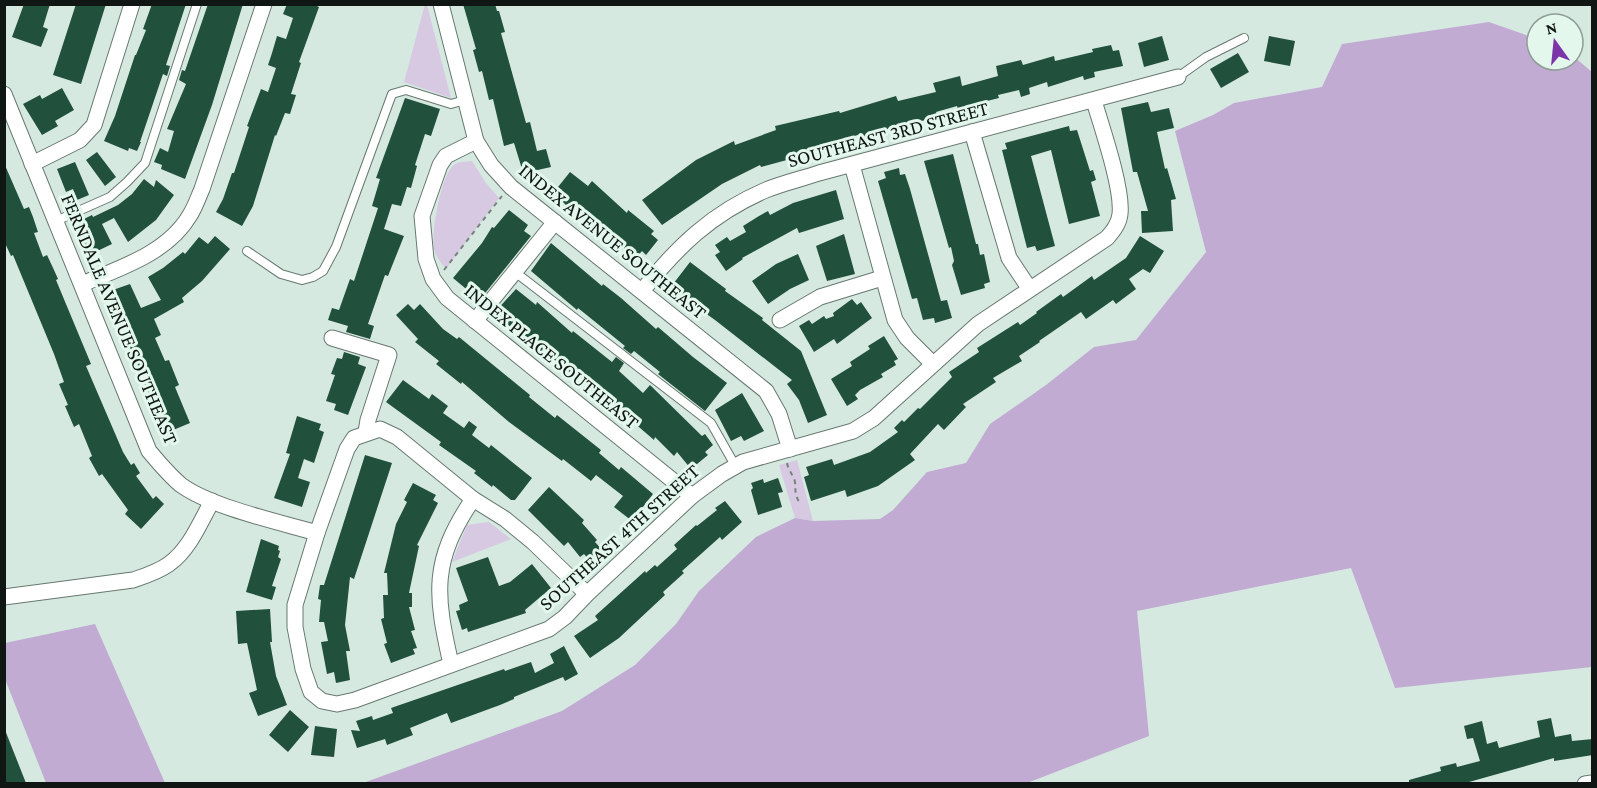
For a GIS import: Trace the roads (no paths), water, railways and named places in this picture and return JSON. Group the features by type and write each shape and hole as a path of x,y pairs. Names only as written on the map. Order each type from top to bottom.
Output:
{"street":[{"path":"32,164 80,140 94,125 132,4"},
{"path":"82,284 146,256 169,238 189,216 202,189 264,4"},
{"name":"INDEX AVENUE SOUTHEAST","path":"441,4 476,141 491,165 510,186 766,391 779,414 787,450"},
{"name":"SOUTHEAST 3RD STREET","path":"642,291 665,262 694,233 725,212 766,190 1178,77"},
{"name":"FERNDALE AVENUE SOUTHEAST","path":"4,94 149,451 182,486 212,501 317,533"},
{"name":"SOUTHEAST 4TH STREET","path":"317,533 295,605 303,669 310,692 322,701 336,704 355,700 549,629 565,617 692,496 722,474 743,462 853,431 874,418 978,324 1107,238 1116,226 1120,214 1120,196 1094,101"},
{"path":"972,132 1009,258 1029,288"},
{"name":"INDEX PLACE SOUTHEAST","path":"476,141 446,156 440,165 422,216 426,259 435,282 447,298 692,496"},
{"path":"852,165 895,320 907,338 933,364"},
{"path":"475,321 555,222"},
{"path":"780,320 820,297 882,278"},
{"path":"332,338 389,355 366,432"},
{"path":"317,533 347,449 354,438 380,429 397,437 473,499 505,519 533,542 587,594"},
{"path":"451,664 440,618 439,580 450,540 458,522 473,499"},
{"path":"4,597 134,580 152,573 170,564 188,544 212,501"},
{"path":"1586,783 1593,783"}],"lane":[{"path":"56,221 110,197 145,163 197,4"},
{"path":"1178,77 1206,57 1244,38"},
{"path":"247,251 281,274 302,280 323,271 336,247 392,94 406,90 451,104 465,100"},
{"path":"515,272 711,423 735,467"}]}
